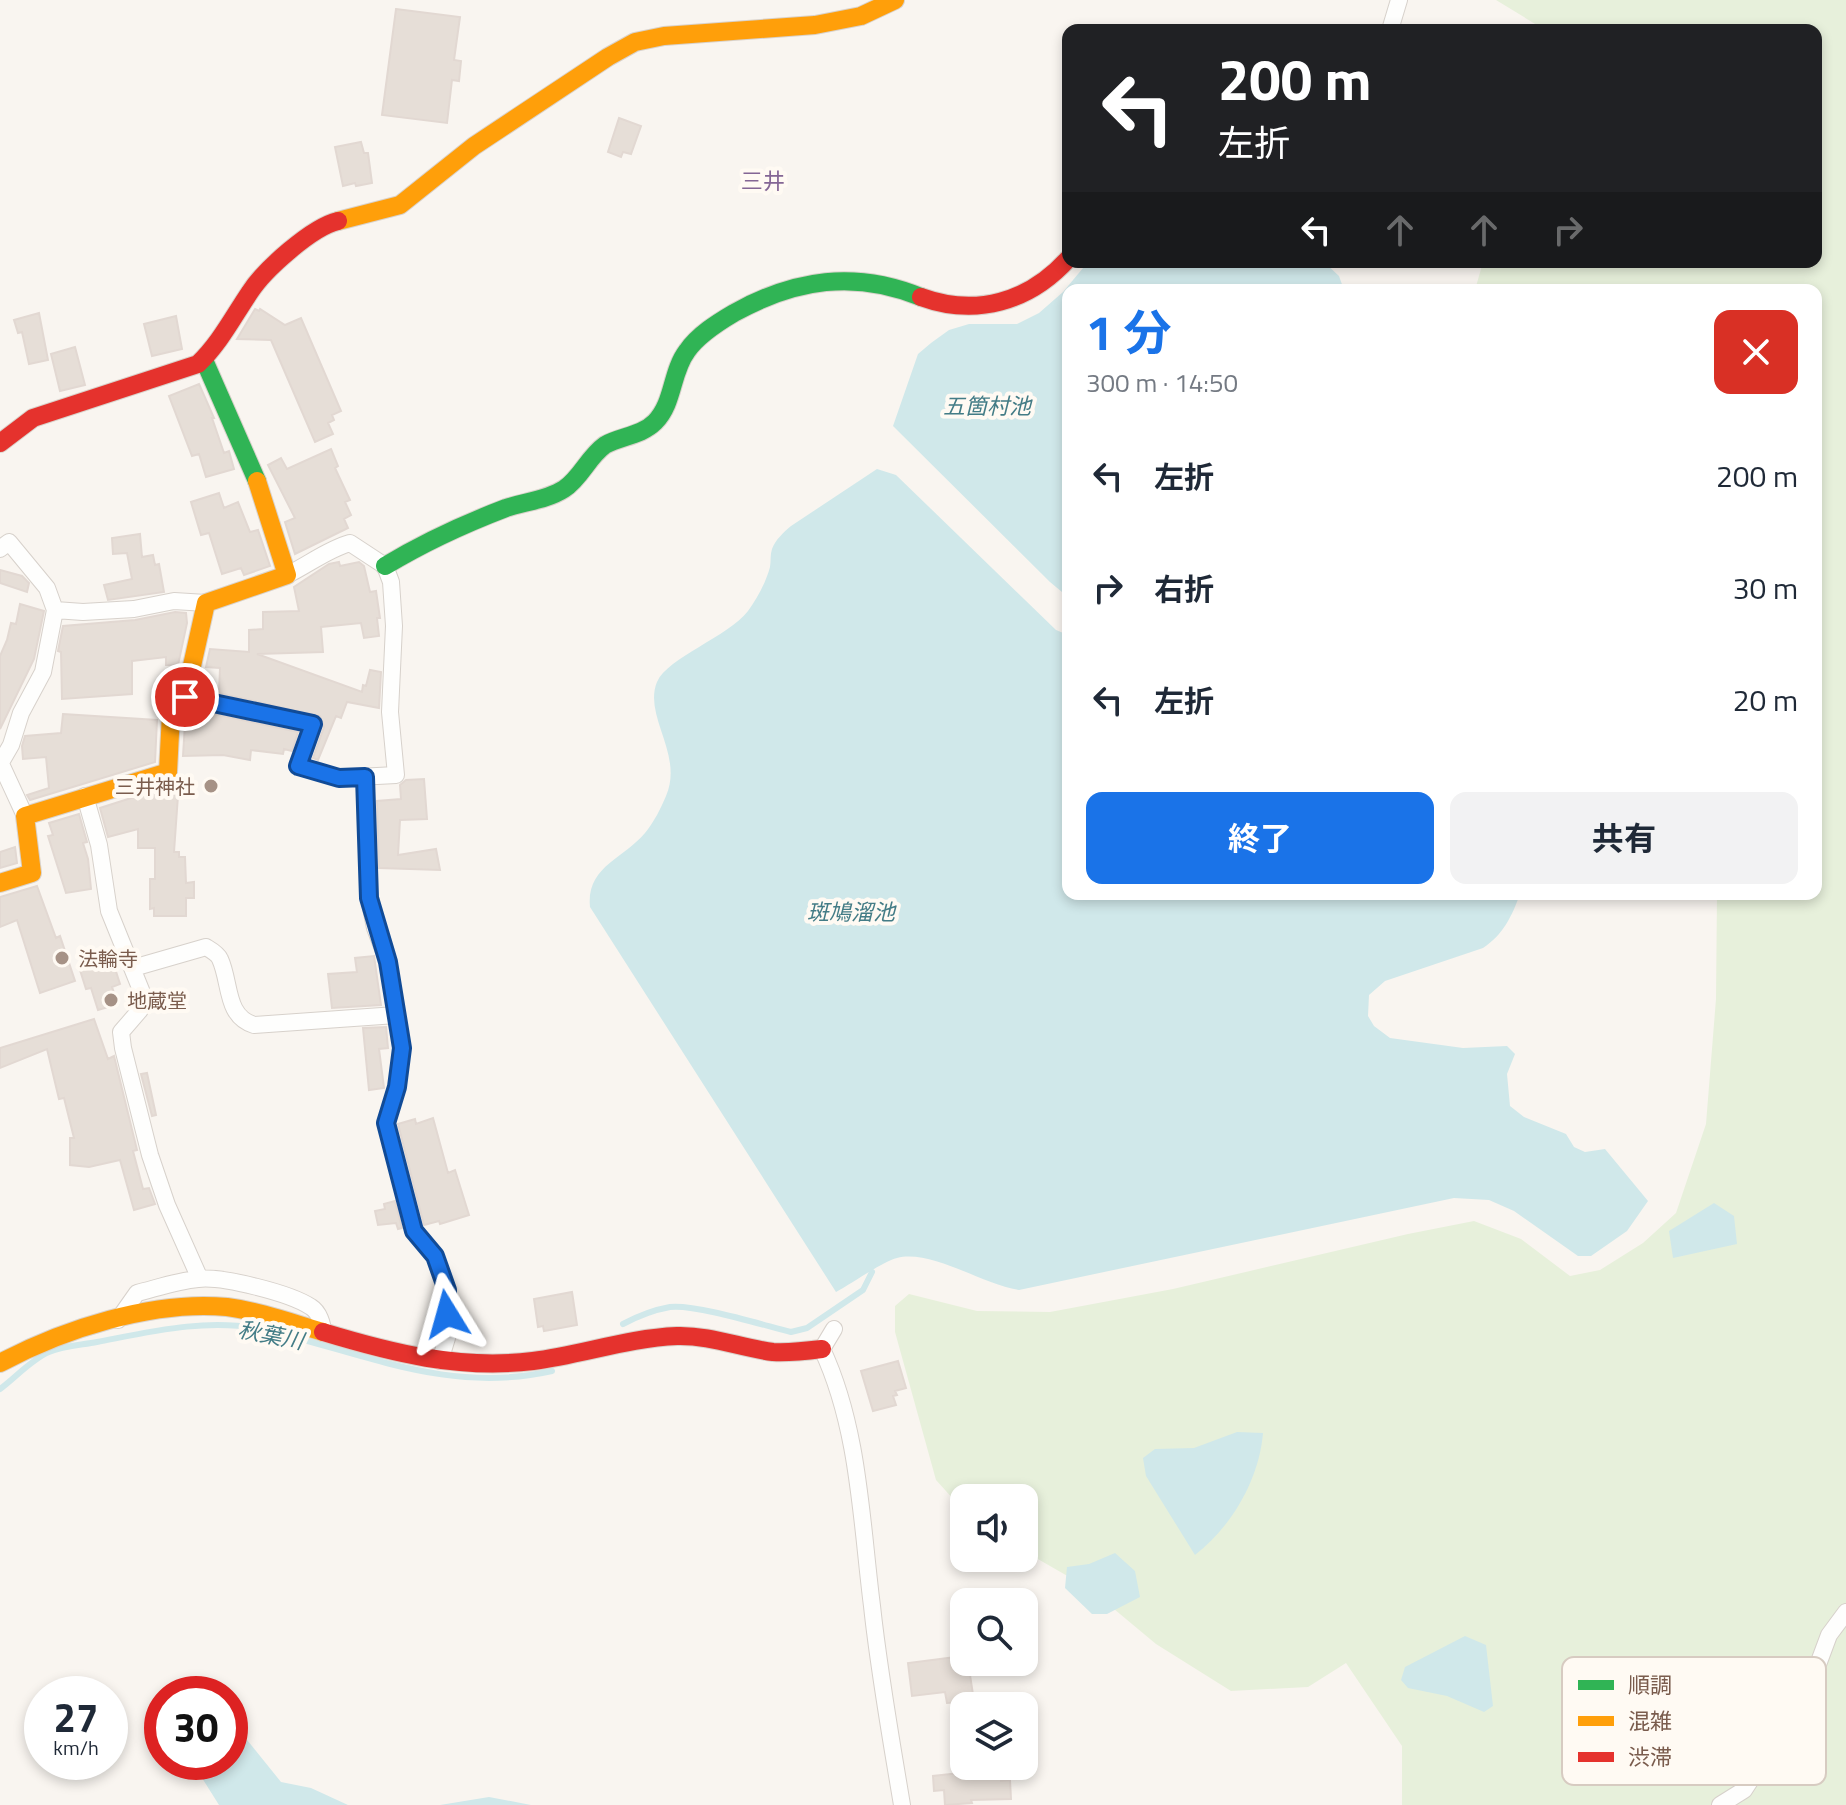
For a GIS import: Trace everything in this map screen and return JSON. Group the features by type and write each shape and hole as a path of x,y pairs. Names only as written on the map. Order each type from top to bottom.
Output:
{"street":[{"path":"0,443 33,418 183,370 204,360 252,288 304,238 330,223 400,205 474,146 635,42 664,36 815,25 861,16 895,0"},
{"path":"1392,24 1399,0"},
{"path":"385,566 404,553 487,517 569,487 601,448 648,427 660,416 681,359 690,345 707,331 768,296 811,283 881,283 903,288 931,301 953,305 997,304 1025,296 1044,285 1062,266"},
{"path":"204,360 255,475 287,575"},
{"path":"0,549 9,542 47,588 55,610 43,672 21,713 11,745 0,764 25,816 32,873 0,883"},
{"path":"55,610 134,609 174,601 206,603 287,575 336,547 350,543 385,566 391,582 394,626 390,712 396,775 339,778 298,766 313,724 185,697"},
{"path":"25,816 168,772 171,714 185,697 206,603"},
{"path":"365,777 369,898 388,962 402,1048 397,1087 386,1123 414,1231 435,1256 447,1290 447,1338 440,1361"},
{"path":"85,796 99,845 109,911 143,995 140,1010 121,1032 123,1048 158,1180 200,1279"},
{"path":"133,968 206,947 220,957 236,1013 244,1022 254,1025 396,1015"},
{"path":"118,1320 137,1293 200,1279 239,1283 313,1307 323,1324 323,1333"},
{"path":"0,1363 52,1338 118,1320 182,1308 223,1307 273,1317 380,1350 440,1361 489,1363 544,1359 644,1339 679,1336 708,1337 769,1351 795,1353 822,1349"},
{"path":"822,1349 834,1329"},
{"path":"822,1349 835,1376 850,1431 876,1648 902,1805"},
{"path":"1821,1657 1829,1635 1846,1612"},
{"path":"1720,1805 1747,1785"}],"green space":[{"path":"1496,0 1846,0 1846,1805 1402,1805 1402,1746 1346,1663 1308,1687 1231,1691 1156,1644 1090,1589 1038,1559 1038,1484 950,1484 950,1496 936,1480 895,1332 895,1306 909,1294 977,1311 1050,1312 1173,1289 1474,1221 1521,1239 1570,1276 1600,1270 1643,1243 1676,1213 1706,1124 1716,999 1717,900 1822,900 1822,284 1477,284 1481,268 1822,268 1822,24 1535,24"}],"water":[{"name":"五箇村池","path":"1083,268 1330,268 1342,284 1070,284"},
{"name":"五箇村池","path":"1062,293 1062,592 893,426 918,354 931,343 949,330 969,324 1017,324 1039,313"},
{"name":"斑鳩溜池","path":"877,469 896,475 1062,632 1062,900 1518,900 1506,924 1483,948 1385,981 1369,995 1368,1016 1374,1026 1390,1038 1463,1048 1507,1046 1515,1054 1507,1074 1510,1106 1524,1117 1566,1134 1574,1147 1585,1152 1605,1149 1648,1201 1627,1231 1591,1256 1578,1256 1514,1211 1489,1200 1454,1198 1019,1290 925,1258 911,1257 891,1260 836,1292 590,907 590,893 600,873 645,833 666,796 670,765 655,708 657,682 673,664 727,630 748,611 766,579 773,546 791,526"},
{"path":"1714,1203 1734,1216 1737,1244 1673,1258 1669,1231"},
{"path":"1237,1432 1263,1433 1256,1468 1232,1516 1195,1555 1146,1476 1143,1458 1155,1449 1194,1448"},
{"path":"1115,1553 1135,1571 1140,1597 1107,1614 1092,1614 1065,1588 1067,1567 1089,1564"},
{"path":"1465,1636 1486,1645 1493,1706 1484,1712 1447,1696 1408,1688 1401,1680 1405,1667"},
{"path":"248,1741 281,1782 311,1788 348,1805 219,1805 203,1780 248,1780"},
{"path":"489,1797 531,1805 440,1805"}],"building":[{"path":"396,9 460,17 454,60 461,61 459,81 452,80 447,123 382,115"},
{"path":"619,118 641,126 631,154 623,152 621,157 608,152"},
{"path":"361,142 364,153 368,153 372,183 343,186 335,147"},
{"path":"255,309 285,325 301,318 341,411 332,415 334,420 328,423 333,434 315,442 271,340 237,339"},
{"path":"39,313 48,360 29,364 22,332 18,333 14,320"},
{"path":"176,316 182,349 152,356 144,324"},
{"path":"75,347 85,385 60,391 51,354"},
{"path":"199,384 214,418 224,453 229,451 234,469 206,477 199,454 192,456 169,396"},
{"path":"331,449 338,466 335,468 350,500 345,502 351,515 344,519 348,528 295,554 285,522 295,518 268,465 281,458 287,469"},
{"path":"219,493 224,508 238,502 250,532 258,530 270,566 244,575 241,568 222,574 209,533 201,535 191,502"},
{"path":"140,534 142,557 153,555 155,565 159,564 164,592 108,600 104,585 132,579 127,553 113,554 112,538"},
{"path":"339,562 340,566 359,562 364,566 370,592 376,591 379,636 364,638 361,623 321,627 323,652 257,654 362,692 370,670 381,672 379,708 347,702 341,718 336,716 318,760 313,758 324,727 320,716 219,693 220,668 206,667 210,649 249,652 249,630 263,629 263,612 299,611 294,587 329,564"},
{"path":"0,570 22,576 29,583 27,592 0,583"},
{"path":"20,604 44,611 34,659 0,729 0,656 11,623 16,624"},
{"path":"175,612 186,613 187,623 178,665 166,665 166,657 132,661 132,694 62,699 61,652 58,651 63,626 135,620"},
{"path":"195,710 298,732 292,751 284,749 283,754 251,750 250,760 223,755 183,756 185,724 196,725"},
{"path":"63,714 157,720 155,762 30,800 27,795 49,788 46,757 23,759 25,736 61,733"},
{"path":"424,779 427,819 400,820 398,855 436,849 440,870 379,868 377,801 401,799 400,785 406,780"},
{"path":"179,781 174,852 179,852 179,857 185,857 186,883 194,882 194,898 186,898 186,916 154,916 154,908 150,909 150,879 155,879 155,848 138,848 138,829 108,837 100,808"},
{"path":"79,814 87,842 83,843 91,889 66,893 48,836 53,835 49,823"},
{"path":"15,847 17,863 0,868 0,852"},
{"path":"37,886 56,938 60,936 75,981 40,993 17,920 0,927 0,897"},
{"path":"111,956 120,984 112,987 118,1004 98,1010 91,988 86,989 79,967"},
{"path":"374,956 381,1005 332,1008 328,974 357,972 355,958"},
{"path":"94,1019 108,1059 114,1056 137,1150 133,1151 143,1189 149,1188 155,1204 134,1210 120,1160 89,1167 70,1165 70,1138 74,1138 64,1098 59,1099 47,1049 0,1068 0,1048"},
{"path":"386,1027 388,1048 379,1049 384,1088 369,1090 363,1028"},
{"path":"147,1073 156,1115 152,1116 141,1074"},
{"path":"433,1118 448,1173 455,1170 469,1215 440,1224 439,1221 424,1225 398,1124 415,1119 416,1124"},
{"path":"395,1201 402,1228 398,1229 396,1223 378,1225 375,1211 385,1209 384,1204"},
{"path":"572,1292 577,1325 544,1331 543,1326 538,1327 534,1299"},
{"path":"898,1361 906,1388 895,1391 896,1405 873,1411 861,1371"},
{"path":"950,1658 950,1676 970,1676 973,1692 950,1692 950,1703 947,1703 945,1692 912,1696 908,1663"},
{"path":"950,1774 950,1780 1010,1780 1011,1799 971,1800 972,1803 945,1805 944,1790 934,1791 933,1776"}],"waterway":[{"name":"秋葉川","path":"623,1324 658,1310 681,1307 791,1332 807,1328 863,1290 872,1272"},
{"name":"秋葉川","path":"0,1389 36,1359 54,1350 157,1331 219,1325 260,1329 439,1374 475,1378 513,1377 552,1371"}],"traffic: fast":[{"path":"385,566 475,521 564,489 605,445 644,430 655,422 666,406 678,368 691,345 715,325 757,301 803,286 849,281 873,283 921,297"},
{"path":"204,360 257,481"}],"traffic: slow":[{"path":"338,221 400,205 474,146 635,42 664,36 815,25 861,16 895,0"},
{"path":"0,883 32,873 25,816 168,772 171,714 185,697 206,603 287,575 257,481"},
{"path":"0,1363 80,1328 169,1308 227,1307 323,1332"}],"traffic: jam":[{"path":"0,443 33,418 198,364 220,339 266,272 302,240 338,221"},
{"path":"921,297 962,306 1000,302 1036,286 1062,265"},
{"path":"323,1332 426,1358 479,1363 533,1361 677,1336 773,1352 822,1349"}],"place":[{"name":"三井神社","path":"211,786"},
{"name":"法輪寺","path":"62,958"},
{"name":"地蔵堂","path":"111,1000"}],"district":[{"name":"三井","path":"763,181"}],"route":[{"path":"185,697 313,724 298,766 339,778 365,777 369,898 375,928 388,962 402,1048 397,1087 386,1123 414,1231 435,1256 447,1290 447,1314"}]}
